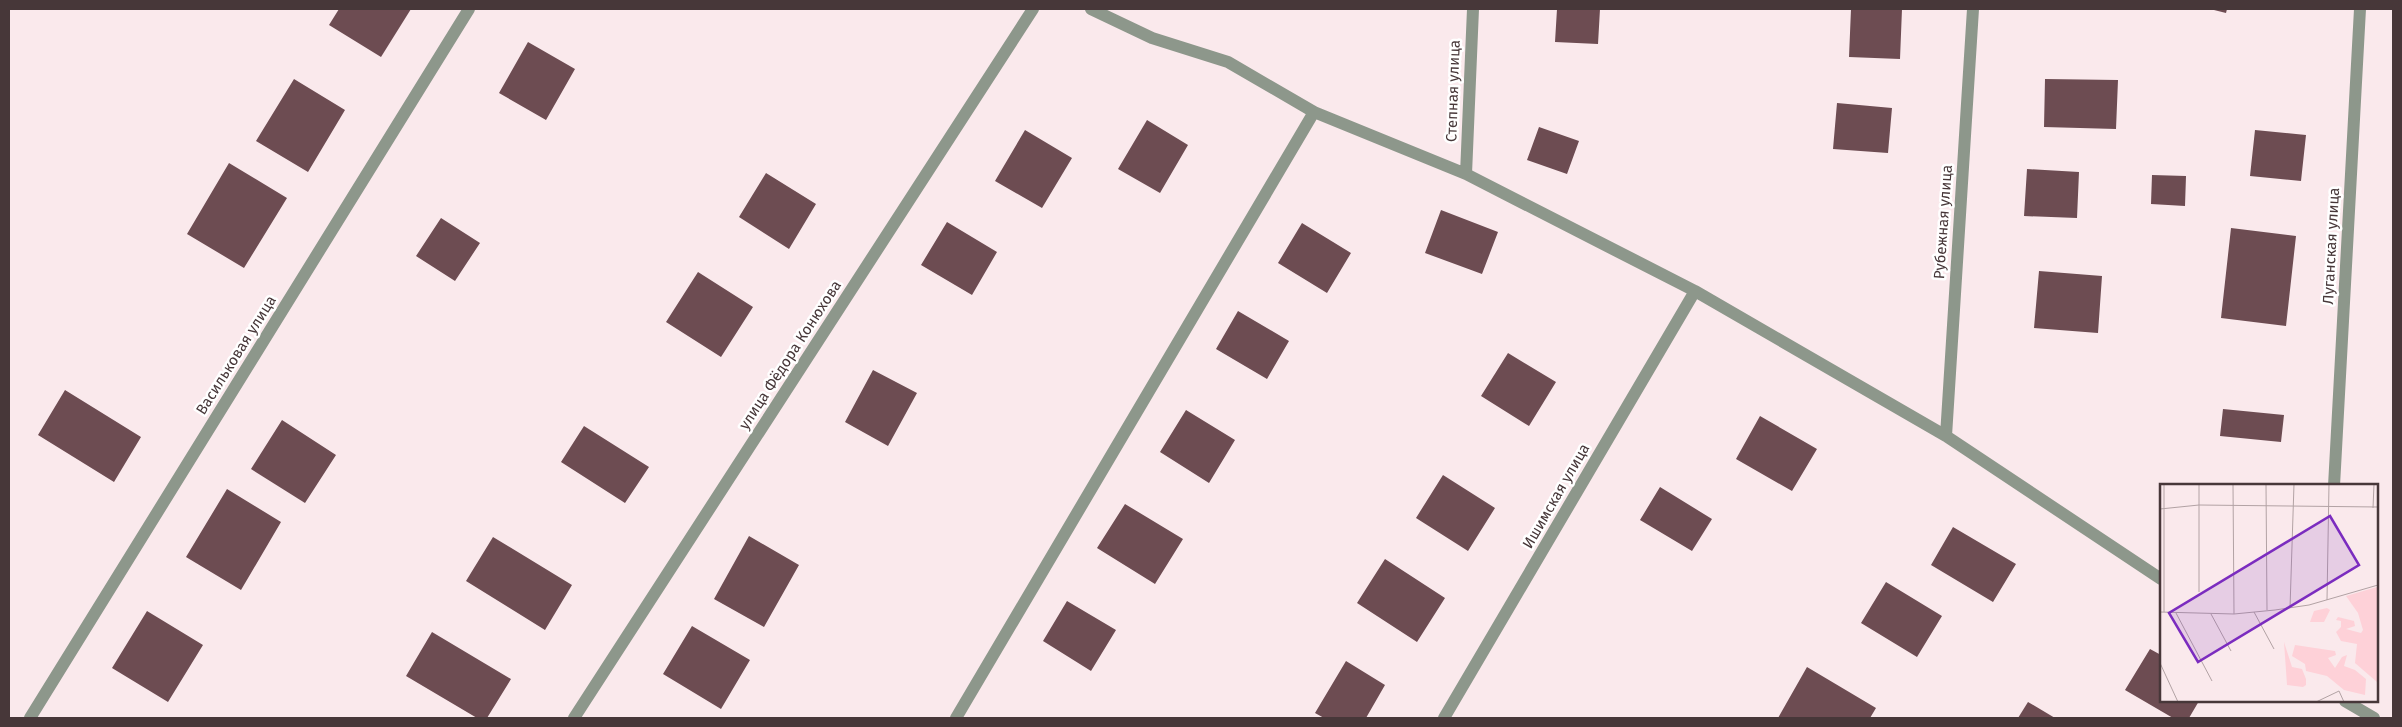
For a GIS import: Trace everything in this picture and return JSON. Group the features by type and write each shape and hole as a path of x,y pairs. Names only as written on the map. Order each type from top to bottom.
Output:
{"street":[{"name":"Васильковая улица","path":"30,718 469,9"},
{"name":"улица Фёдора Конюхова","path":"574,718 1033,9"},
{"path":"1091,9 1152,38 1228,62 1314,112 1466,174 1695,291 1946,436 2160,578"},
{"name":"Степная улица","path":"1466,174 1473,9"},
{"name":"Рубежная улица","path":"1946,436 1973,9"},
{"name":"Луганская улица","path":"2334,484 2360,9"},
{"path":"956,718 1314,112"},
{"name":"Ишимская улица","path":"1444,718 1695,291"},
{"path":"2347,702 2374,718"}],"building":[{"path":"339,9 411,9 381,57 329,25"},
{"path":"1557,9 1600,9 1598,44 1555,42"},
{"path":"1851,9 1902,9 1900,59 1849,57"},
{"path":"2210,9 2227,9 2226,13"},
{"path":"528,42 575,69 546,120 499,93"},
{"path":"294,79 345,110 308,172 256,141"},
{"path":"2045,79 2118,80 2116,129 2044,127"},
{"path":"1837,103 1892,108 1888,153 1833,149"},
{"path":"1147,120 1188,145 1160,193 1118,169"},
{"path":"1539,127 1579,141 1567,174 1527,160"},
{"path":"1025,130 1072,158 1042,208 995,181"},
{"path":"2255,130 2306,135 2301,181 2250,176"},
{"path":"229,163 287,198 244,268 187,234"},
{"path":"2027,169 2079,172 2077,218 2024,216"},
{"path":"766,173 816,204 789,249 739,217"},
{"path":"2152,175 2186,176 2185,206 2151,204"},
{"path":"1441,210 1498,232 1482,274 1425,253"},
{"path":"441,218 480,243 455,281 416,256"},
{"path":"947,222 997,252 972,295 921,265"},
{"path":"1302,223 1351,253 1327,293 1278,263"},
{"path":"2231,228 2296,236 2286,326 2221,318"},
{"path":"2039,271 2102,276 2098,333 2034,328"},
{"path":"698,272 753,307 721,357 666,322"},
{"path":"1238,311 1289,341 1267,379 1216,349"},
{"path":"1508,353 1556,382 1529,426 1481,396"},
{"path":"873,370 917,393 888,446 845,422"},
{"path":"65,390 141,437 114,482 38,435"},
{"path":"2223,409 2284,415 2281,442 2220,436"},
{"path":"1186,410 1235,440 1209,483 1160,452"},
{"path":"1760,416 1817,449 1792,491 1736,459"},
{"path":"282,420 336,455 305,503 251,469"},
{"path":"584,426 649,467 625,503 561,462"},
{"path":"1443,475 1495,508 1468,551 1416,518"},
{"path":"1660,487 1712,519 1692,551 1640,520"},
{"path":"227,489 281,522 241,590 186,557"},
{"path":"1125,504 1183,539 1155,584 1097,548"},
{"path":"1953,527 2016,564 1993,602 1931,565"},
{"path":"749,536 799,565 764,627 714,599"},
{"path":"493,537 572,585 545,630 466,581"},
{"path":"1385,559 1445,598 1417,642 1357,603"},
{"path":"1886,582 1942,616 1917,657 1861,623"},
{"path":"1067,601 1116,630 1091,671 1043,641"},
{"path":"147,611 203,645 168,702 112,668"},
{"path":"692,626 750,660 721,709 663,674"},
{"path":"432,632 511,679 487,718 477,718 406,676"},
{"path":"2150,649 2160,654 2160,702 2198,702 2189,718 2173,718 2125,690"},
{"path":"1346,661 1385,685 1366,718 1324,718 1315,713"},
{"path":"1807,667 1876,708 1870,718 1778,718"},
{"path":"2028,702 2055,718 2018,718"}]}
